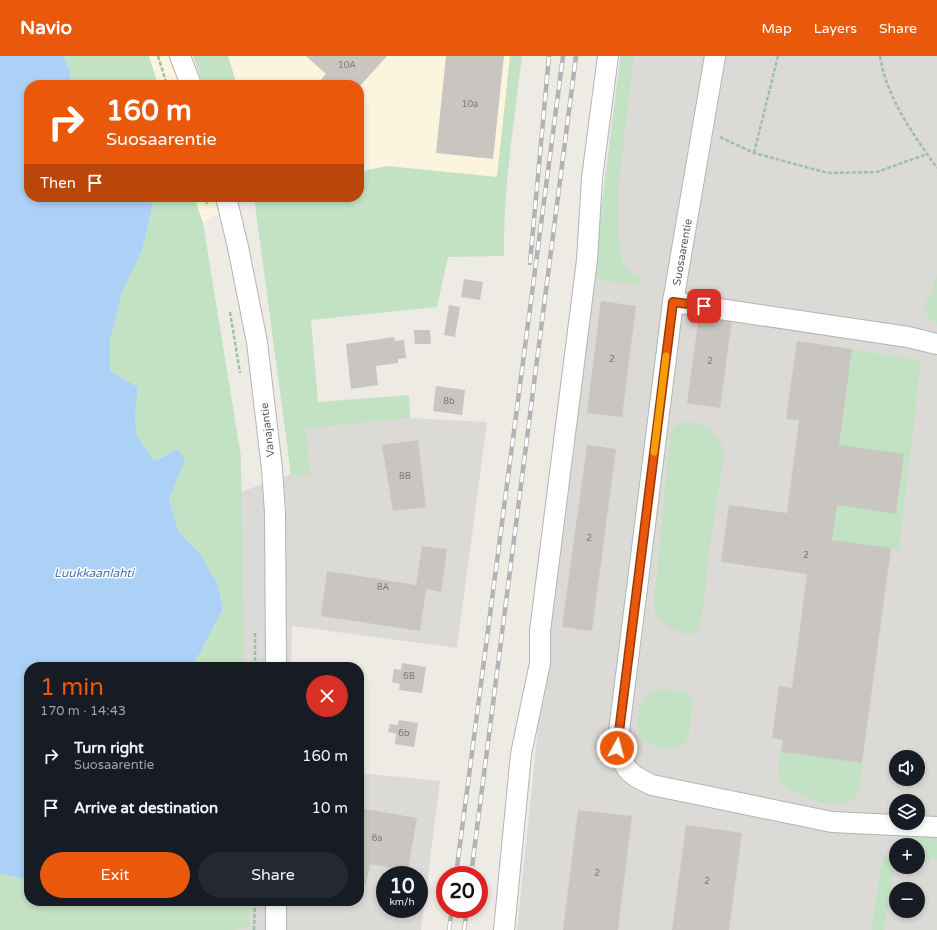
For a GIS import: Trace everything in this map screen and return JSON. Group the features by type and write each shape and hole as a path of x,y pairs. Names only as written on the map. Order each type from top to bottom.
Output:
{"street":[{"path":"180,56 189,80"},
{"path":"504,930 521,754 540,663 540,631 587,260 592,178 608,56"},
{"name":"Suosaarentie","path":"715,56 673,302 617,748 626,770 639,780 652,785 832,822 937,827"},
{"name":"Vanajantie","path":"227,202 257,342 272,469 275,513 276,662"},
{"path":"673,302 908,336 937,344"},
{"path":"276,906 276,930"}],"path":[{"path":"158,56 165,80"},
{"path":"754,153 778,56"},
{"path":"880,56 882,72 899,112 937,168"},
{"path":"703,130 754,153 828,173 877,172 927,154"},
{"path":"206,202 209,211"},
{"path":"229,305 240,374"},
{"path":"255,626 255,662"},
{"path":"254,930 255,906"}],"shaded area":[{"path":"149,56 510,56 498,177 387,166 364,171 364,80 156,80"},
{"path":"620,56 937,56 937,930 517,930 545,660"},
{"path":"196,202 239,202 203,223"},
{"path":"410,418 487,422 457,648 292,626 291,662 244,662 241,492 291,474 309,476 306,429"},
{"path":"364,773 440,781 428,875 428,866 376,866 376,918 423,918 421,930 233,930 249,927 249,906 364,906"}],"green space":[{"path":"63,56 149,56 156,80 71,80 70,71"},
{"path":"193,56 228,56 235,80 201,80"},
{"path":"510,56 522,56 507,181 504,256 448,257 437,307 311,320 318,402 409,395 410,418 306,429 310,476 291,474 255,202 364,202 364,171 387,166 497,177"},
{"path":"621,56 634,56 618,190 619,242 622,262 629,271 642,277 640,286 593,278"},
{"path":"153,202 196,202 203,223 241,457 244,662 194,662 199,655 223,609 218,585 199,552 179,532 169,499 185,460 177,449 154,461 137,436 135,419 138,387 110,371 110,340 122,293 143,248"},
{"path":"937,276 937,325 927,315 924,305"},
{"path":"852,349 921,361 899,550 832,540 837,505 896,513 904,455 839,445"},
{"path":"683,422 702,425 713,432 721,443 724,458 708,560 703,610 699,627 696,632 692,634 680,633 668,626 655,614 654,605 670,434 675,426"},
{"path":"664,689 684,692 692,702 688,736 685,744 681,747 661,748 655,746 643,740 638,731 638,713 645,697 651,692"},
{"path":"781,752 862,763 862,773 857,795 849,802 833,804 812,800 792,790 785,785 779,776 778,769"},
{"path":"908,834 937,837 937,860 925,857 925,838 905,838"},
{"path":"883,854 889,858 889,874 893,874 892,882 889,882 889,899 884,930 871,930"},
{"path":"0,874 24,879 24,906 249,906 249,927 233,930 0,930"}],"water":[{"name":"Luukkaanlahti","path":"0,56 63,56 70,71 71,80 24,80 24,202 153,202 143,248 122,293 110,340 110,371 138,387 135,419 137,436 154,461 178,449 185,460 169,499 179,532 199,552 218,585 223,609 199,655 194,662 24,662 24,879 0,874"}],"building":[{"path":"306,56 387,56 364,81 364,80 321,80 326,74"},
{"path":"446,56 504,56 493,159 436,153"},
{"path":"464,279 483,282 480,300 461,297"},
{"path":"601,301 636,306 622,417 587,413"},
{"path":"449,305 460,307 455,337 444,335"},
{"path":"699,315 732,320 720,408 687,403"},
{"path":"414,330 430,330 431,344 415,344"},
{"path":"394,337 395,341 404,340 406,358 398,359 398,363 376,366 378,385 351,389 346,344"},
{"path":"797,341 852,349 839,445 904,454 896,514 837,505 832,540 891,548 862,763 781,752 783,740 772,738 779,686 792,688 807,574 721,562 729,505 787,513 799,420 786,419"},
{"path":"436,386 465,390 462,415 433,411"},
{"path":"418,440 426,507 393,511 382,445"},
{"path":"587,445 616,449 592,631 562,627"},
{"path":"422,546 447,549 441,592 426,589 420,631 321,616 327,571 416,585"},
{"path":"402,663 426,667 422,693 399,690 400,684 392,682 394,669 401,670"},
{"path":"399,720 418,723 414,747 395,744 396,734 388,732 390,724 398,725"},
{"path":"364,809 417,818 409,866 383,866 370,864 366,884 364,884"},
{"path":"578,810 632,816 618,930 563,930"},
{"path":"686,825 742,833 729,930 672,930"}],"railway":[{"path":"530,263 549,56"},
{"path":"457,866 563,56"},
{"path":"472,866 576,56"},
{"path":"449,930 451,918"},
{"path":"464,930 466,918"}],"slow traffic":[{"path":"654,452 666,356"}],"route":[{"path":"617,748 673,302 704,306"}]}
